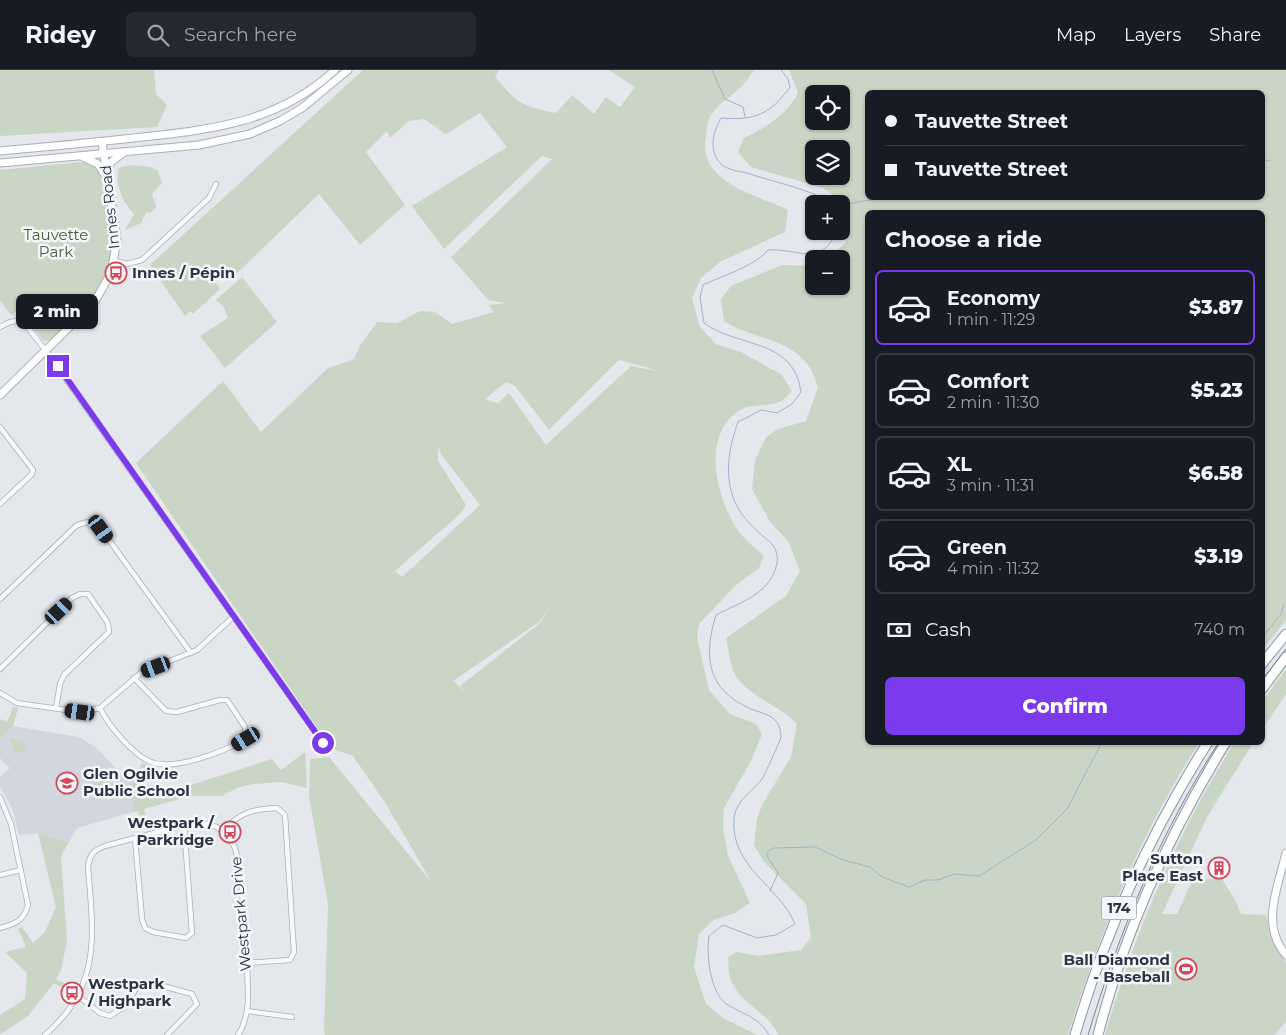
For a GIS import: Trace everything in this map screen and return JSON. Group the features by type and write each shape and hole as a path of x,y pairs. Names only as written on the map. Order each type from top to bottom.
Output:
{"highway":[{"path":"1265,660 1286,634"},
{"path":"1265,684 1286,657"},
{"name":"174","path":"1075,1035 1098,963 1125,895 1167,813 1206,745"},
{"name":"174","path":"1098,1035 1118,969 1153,880 1180,824 1224,745"}],"main road":[{"path":"0,151 194,132 243,122 286,104 335,70"},
{"name":"Innes Road","path":"104,154 199,145 250,134 302,108 348,70"},
{"name":"Innes Road","path":"0,395 94,303 106,284 115,261 117,240 102,142"},
{"path":"108,179 110,163 126,152"},
{"path":"0,163 104,154"},
{"path":"77,156 93,160 108,179"},
{"path":"1286,853 1271,919 1274,934 1286,955"}],"street":[{"path":"115,261 126,264 142,260 209,198 216,184"},
{"path":"0,327 10,322 22,320 46,351 323,743"},
{"path":"0,428 33,470 32,474 0,504"},
{"path":"0,599 76,526 85,522 92,522 101,529 191,653"},
{"path":"0,669 72,598 80,594 88,594 108,623 109,632 64,675 56,708"},
{"path":"0,693 17,703 80,712 100,708 142,672 191,653 233,617"},
{"path":"100,708 109,723 136,753 152,763 164,765 180,763 227,749 246,739 244,727 227,700 220,700 177,712 166,711 134,678"},
{"path":"0,797 11,824 27,896 26,915 19,922 0,928"},
{"path":"49,1034 78,996 89,969 93,940 88,866 90,856 96,849 184,825 204,822 215,825 224,831 240,814 253,810 277,808 285,815 294,952 290,960 246,963"},
{"path":"135,839 142,919 145,928 153,932 186,938 192,933 184,825"},
{"name":"Westpark Drive","path":"224,831 238,855 246,963 246,1012 238,1035"},
{"path":"0,874 21,870"},
{"path":"78,996 100,1013 110,1016 124,1006 139,984 148,982 192,994 197,1004 167,1035"},
{"path":"246,1012 292,1016"}],"shaded area":[{"name":"Glen Ogilvie Public School","path":"13,726 79,737 98,749 121,774 133,780 133,812 77,828 69,842 38,833 19,835 12,808 0,786 0,777 10,768 0,758 0,739"}],"green space":[{"path":"0,70 154,70 156,94 167,105 157,127 0,136"},
{"path":"363,70 499,70 495,77 509,93 527,105 556,113 572,95 594,114 606,97 620,107 635,87 609,70 754,70 742,86 720,105 710,117 706,136 706,152 711,165 720,176 732,185 788,210 785,232 720,262 701,278 692,298 700,327 716,344 741,352 782,375 792,391 784,399 776,403 748,407 737,412 726,423 719,437 716,453 716,470 724,504 739,532 764,556 759,568 736,585 699,624 697,638 709,690 730,714 756,724 762,734 751,761 724,808 723,828 728,856 750,903 735,913 713,920 699,934 694,967 706,1004 723,1018 757,1035 325,1035 328,904 309,796 310,759 329,757 432,883 386,804 353,756 331,748 136,463 223,381 261,432 328,368 354,359 361,344 377,322 397,323 420,311 435,312 452,324 494,312 489,305 505,303 488,300 451,257 552,159 542,156 444,249 412,206 507,147 480,113 446,134 424,119 409,121 390,138 387,131 366,152 405,205 360,245 319,194 234,276 226,266 212,277 220,289 193,314 190,311 185,316 150,265","holes":["619,360 663,372 631,366 546,445 509,393 498,403 485,399 506,382 515,386 549,430","438,446 441,454 480,505 402,577 395,571 461,513 466,505 438,461","549,608 540,623 460,686 466,693 453,681 539,622"]},
{"path":"789,70 1286,70 1286,620 1265,646 1265,210 865,210 865,745 1198,745 1178,777 1140,848 1108,921 1068,1035 778,1035 769,1020 735,989 730,978 728,957 737,952 758,956 801,950 811,937 806,904 764,862 754,845 757,819 762,805 791,757 797,724 790,717 742,684 732,668 726,638 786,596 800,571 788,541 770,522 752,489 755,460 766,437 778,429 806,421 818,387 810,367 800,356 780,344 746,332 724,321 721,299 731,286 782,265 805,266 805,295 850,295 850,250 838,250 846,240 850,240 850,195 834,195 823,188 813,185 850,185 850,140 805,140 805,183 751,167 738,152 744,138 768,125 788,108 798,93"},
{"name":"Tauvette Park","path":"83,162 94,163 102,182 110,228 111,248 108,266 93,296 81,310 50,341 43,340 19,310 11,315 0,300 0,170"},
{"path":"131,165 151,167 158,171 162,183 152,194 156,207 152,212 146,213 141,223 125,230 134,214 120,193 118,174 119,168"},
{"path":"242,277 277,322 225,368 200,336 228,318 224,308 216,300"},
{"path":"1286,669 1286,694 1265,725 1265,697"},
{"path":"13,707 18,708 13,726 0,739 0,719 7,722"},
{"path":"9,738 24,741 26,744 25,751 15,752"},
{"path":"1233,745 1252,745 1207,817 1162,914 1177,914 1193,879 1222,879 1241,914 1266,915 1273,943 1286,963 1286,1022 1274,1035 1105,1035 1130,959 1159,884 1213,777"},
{"path":"305,752 307,788 281,782 253,784 237,788 222,796 190,796 144,809 149,827 143,829 138,811 133,812 133,780 142,763 147,765 140,783 165,789 191,785 272,759 281,770"},
{"path":"101,779 111,781 115,790 115,796 101,797 97,793 97,782"},
{"path":"38,833 69,842 61,856 67,940 61,971 56,979 74,988 72,993 54,983 28,1016 0,1034 0,1015 25,999 27,973 5,952 26,947 18,929 22,927 33,943 45,932 56,907"}],"waterway":[{"path":"712,70 725,99 743,107 745,117"},
{"path":"781,70 788,79 790,87 783,96 776,104 761,114 743,118 721,118 714,135 714,153 721,164 728,168 816,195"},
{"path":"1265,161 1271,160"},
{"path":"850,203 870,200"},
{"path":"769,1035 756,1020 722,1000 713,983 708,944 709,936 723,925 757,938 776,935 795,924 788,910 747,863 735,835 735,812 745,797 762,779 780,740 781,733 774,719 736,701 725,692 717,682 712,671 710,645 716,615 743,602 760,591 772,576 777,561 773,545 745,519 737,507 731,490 728,470 732,441 738,422 761,410 777,413 792,404 801,392 796,375 788,362 776,353 718,331 704,323 700,297 703,285 755,261 768,250 816,253 824,249 832,240"},
{"path":"1265,634 1281,614 1284,605"},
{"path":"770,891 778,873 767,856 767,852 774,848 815,847 843,860 870,867 882,877 909,887 925,880 938,880 954,874 979,876 1036,840 1067,809 1100,745"}],"tram line":[{"path":"1265,676 1286,649"},
{"path":"1088,1035 1113,959 1143,884 1178,812 1217,745"}],"place":[{"name":"Innes / Pépin","path":"116,273"},
{"name":"Glen Ogilvie Public School","path":"67,783"},
{"name":"Westpark / Parkridge","path":"230,832"},
{"name":"Sutton Place East","path":"1219,868"},
{"name":"Ball Diamond - Baseball","path":"1186,969"},
{"name":"Westpark / Highpark","path":"72,993"}],"route":[{"path":"58,366 323,743"}]}
